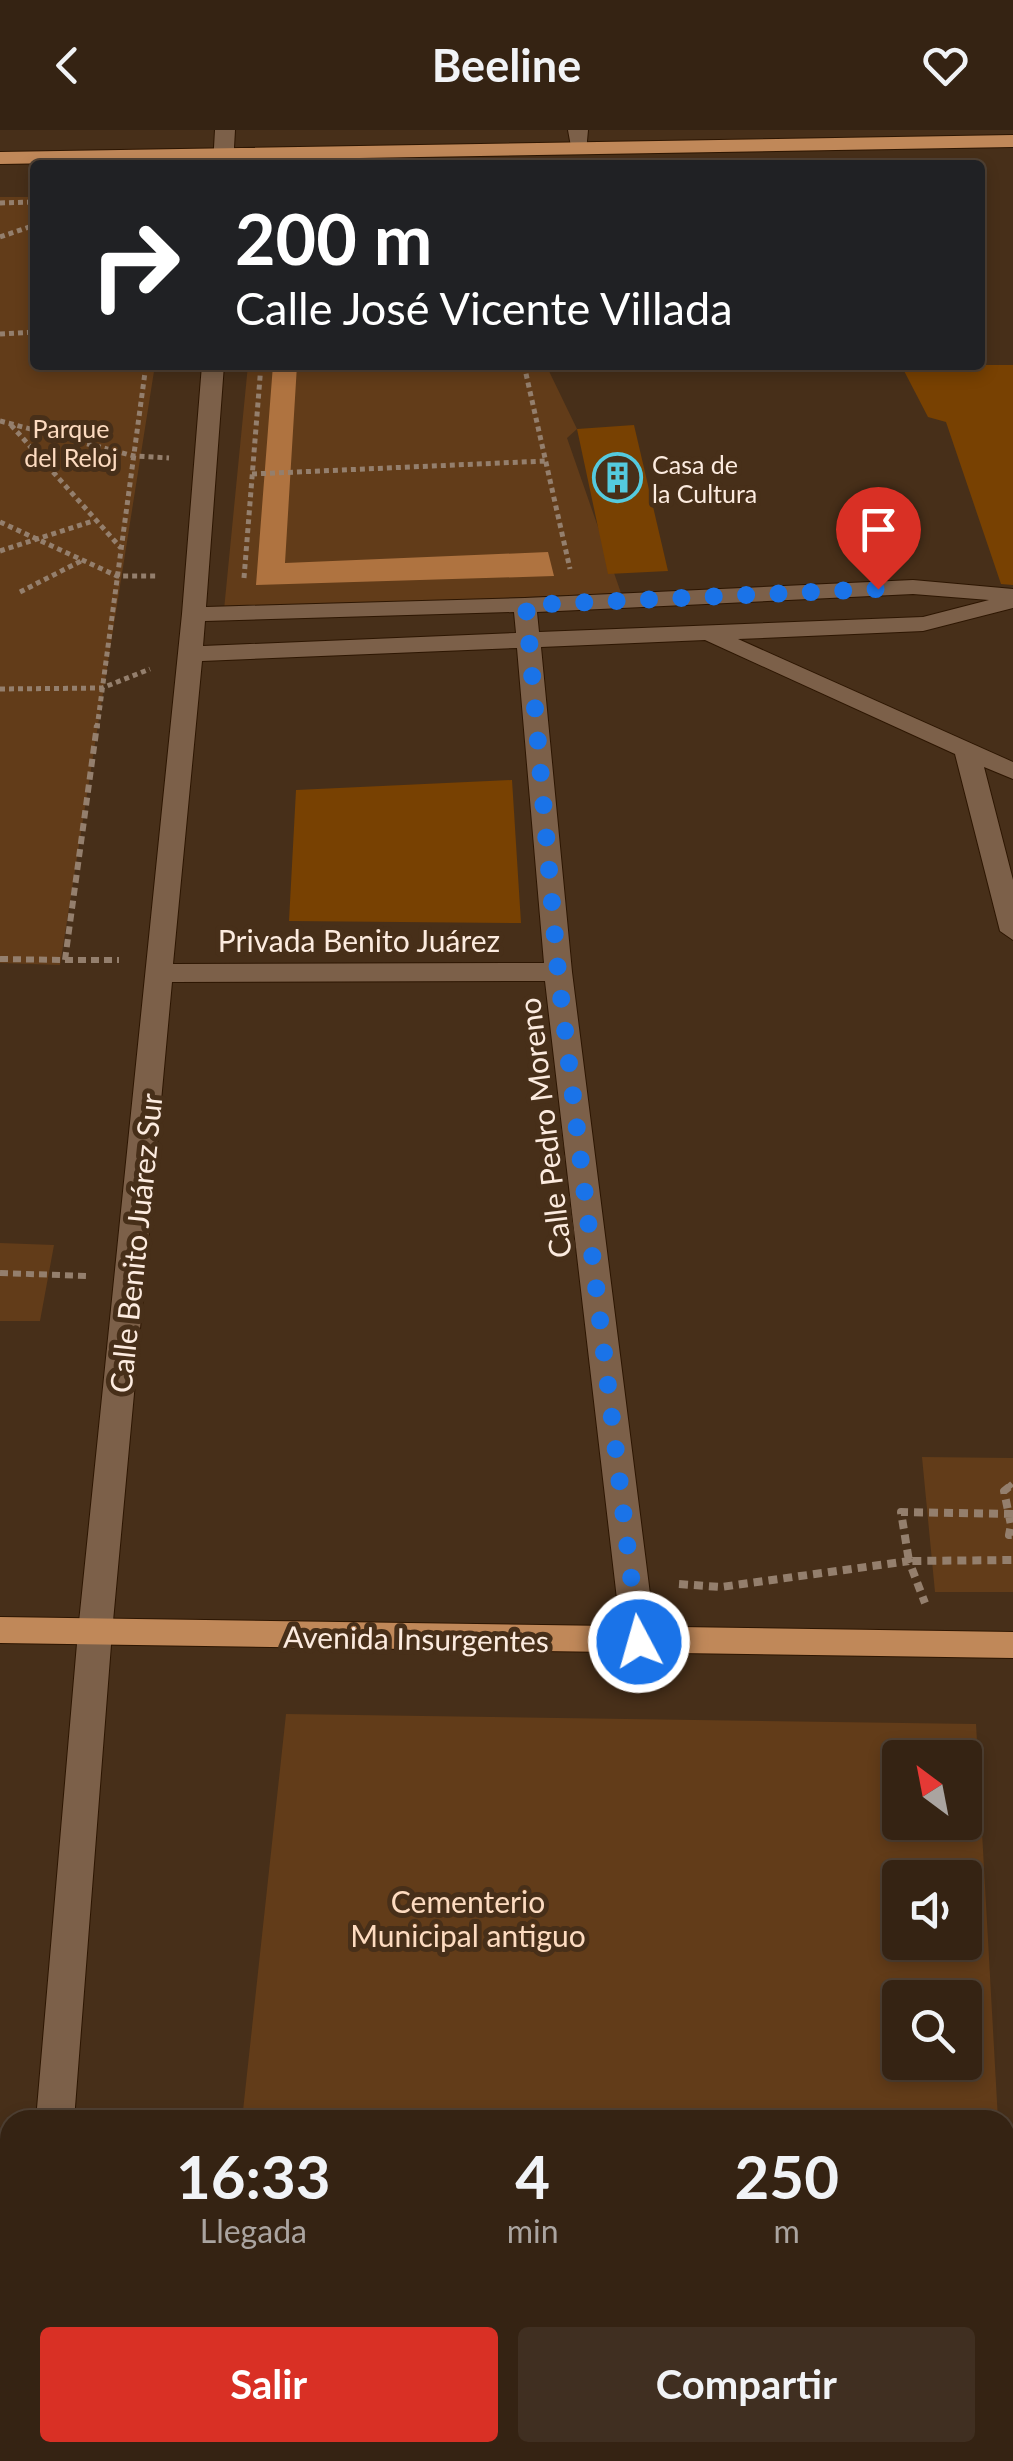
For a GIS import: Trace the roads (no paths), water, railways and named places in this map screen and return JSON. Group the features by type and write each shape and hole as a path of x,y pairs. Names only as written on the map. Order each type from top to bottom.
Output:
{"main road":[{"path":"0,158 224,159 578,139 960,136 1013,141"},
{"name":"Avenida Insurgentes","path":"0,1630 1013,1645"}],"street":[{"path":"224,130 224,159"},
{"name":"Calle Benito Juárez Sur","path":"55,2110 95,1632 194,614 213,370"},
{"path":"194,614 526,605 912,587 1013,598"},
{"path":"190,654 923,624 1013,598"},
{"name":"Calle Pedro Moreno","path":"526,605 558,972 639,1642"},
{"path":"708,635 1013,771"},
{"path":"966,748 1013,930"},
{"name":"Privada Benito Juárez","path":"161,973 558,972"}],"place":[{"name":"Casa de la Cultura","path":"617,478"}],"park label":[{"name":"Parque del Reloj","path":"71,442"},
{"name":"Cementerio Municipal antiguo","path":"468,1918"}]}
